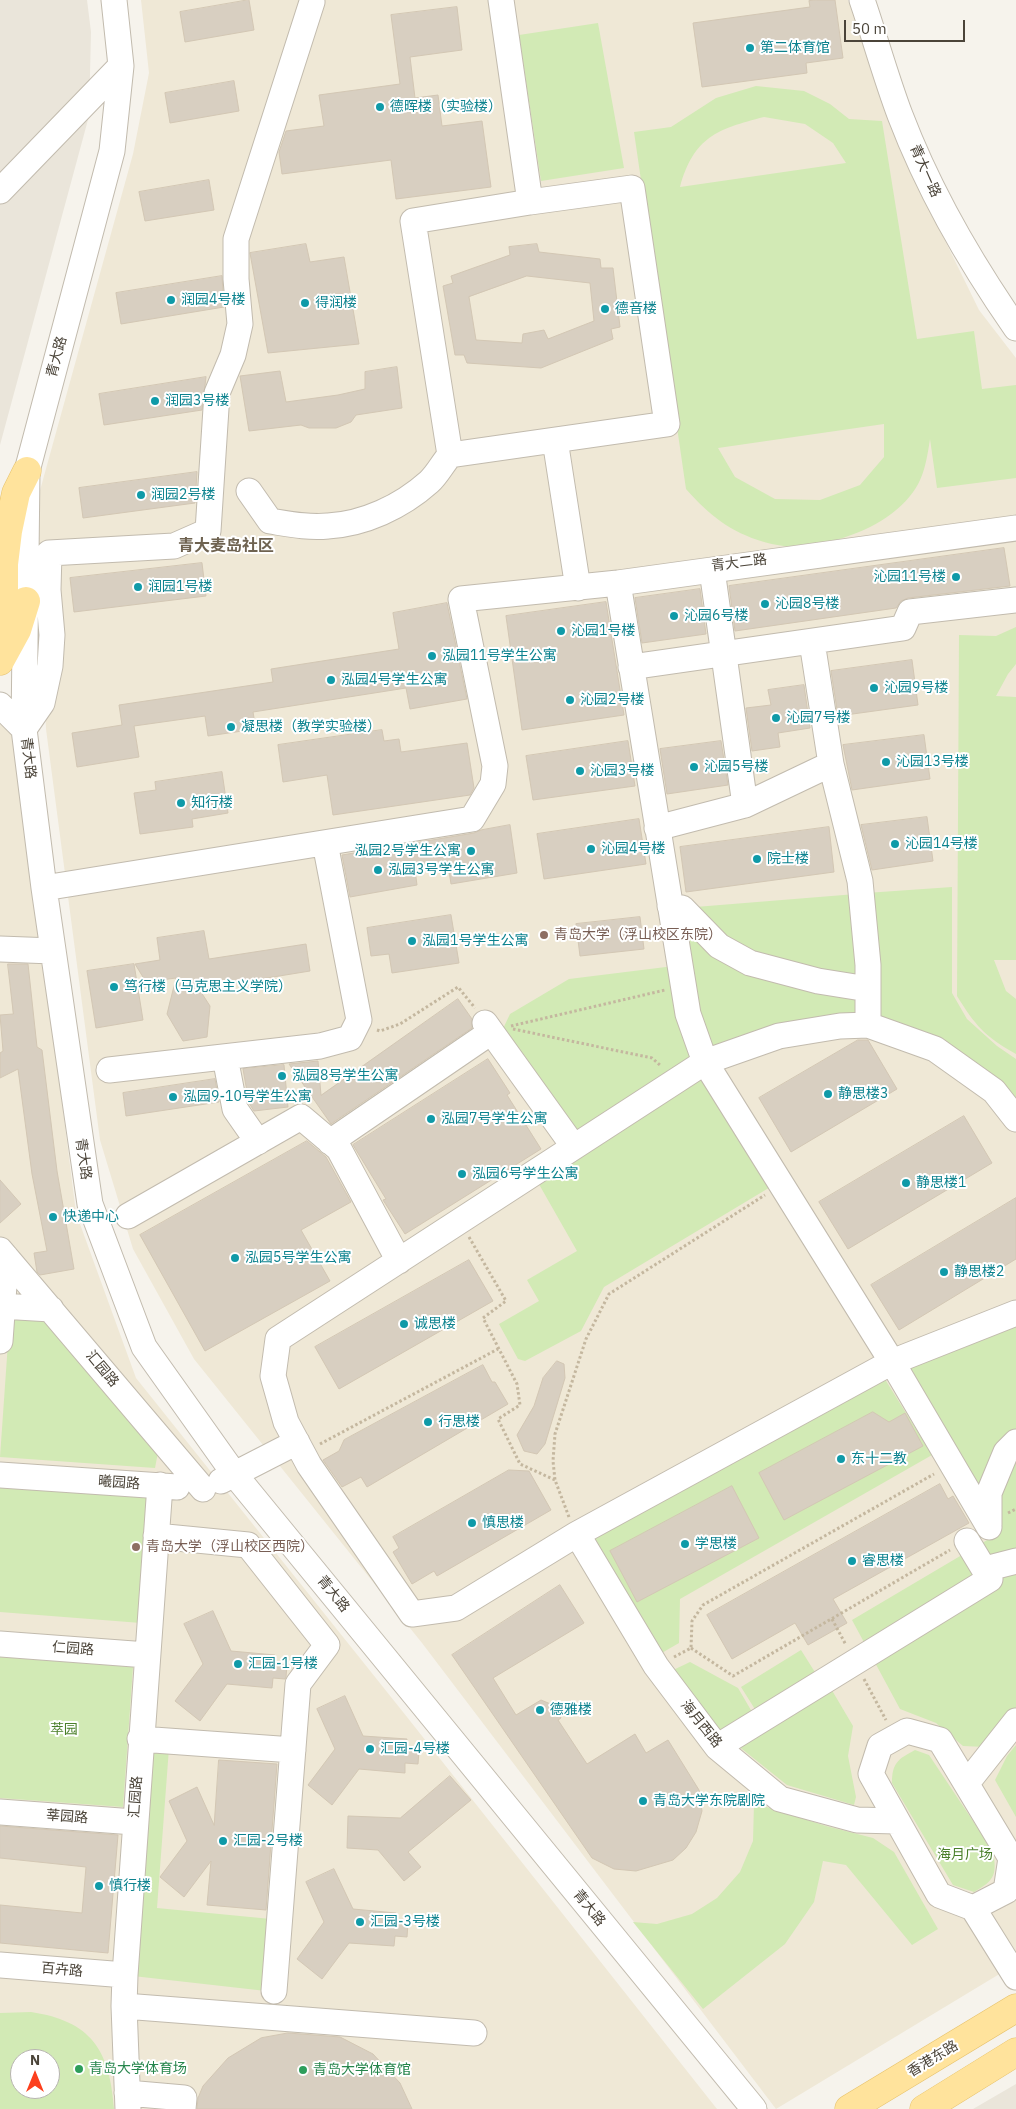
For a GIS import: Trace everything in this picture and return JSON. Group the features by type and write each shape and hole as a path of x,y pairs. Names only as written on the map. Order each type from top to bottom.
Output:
{"main road":[{"path":"0,623 4,597 4,564 8,531 16,493 27,471"},
{"path":"0,661 17,630 26,601"},
{"name":"香港东路","path":"849,2109 1016,2008"},
{"path":"924,2109 1016,2052"}],"street":[{"name":"青大路","path":"114,0 121,66 112,151 27,471 24,729 44,888 90,1204 144,1347 235,1475 754,2109"},
{"name":"青大一路","path":"862,0 900,116 943,211 983,281 1016,328"},
{"path":"0,705 24,729 42,703 50,666 52,635 48,590 49,553 174,546 208,530 217,393 233,355 240,324 236,279 236,239 317,1"},
{"path":"506,1 530,202"},
{"path":"0,191 121,66"},
{"path":"249,491 270,521 307,526 329,526 365,520 402,502 430,481 450,454 413,221 632,188 667,424 450,454"},
{"path":"555,440 578,586"},
{"path":"44,888 472,819 493,784 496,766 461,600 618,583 1016,527"},
{"name":"青大二路","path":"578,586 1016,527"},
{"path":"712,570 746,805"},
{"path":"618,583 688,1014 705,1062 892,1362 989,1527"},
{"path":"631,667 903,628 910,612 1016,600"},
{"path":"812,642 831,764 860,881 868,965 868,1025"},
{"path":"657,828 746,805 831,764"},
{"path":"109,1070 320,1046 350,1038 359,1020 325,843"},
{"path":"670,906 682,908 719,946 750,964 818,981 868,989"},
{"path":"0,949 53,950"},
{"path":"1016,1119 994,1092 935,1049 868,1025 840,1026 779,1036 705,1062 278,1339 274,1376 286,1422 309,1465 412,1614 456,1608 577,1534 892,1362 1016,1313"},
{"path":"330,1142 488,1027 574,1148"},
{"path":"225,1057 235,1109 258,1142"},
{"path":"128,1216 302,1116 339,1149 399,1261"},
{"path":"0,1341 3,1253"},
{"name":"汇园路","path":"3,1253 203,1489"},
{"path":"1,1306 51,1309"},
{"path":"989,1527 989,1493 1006,1452 1016,1442"},
{"name":"曦园路","path":"0,1475 203,1489 300,1448"},
{"name":"汇园路","path":"127,2101 124,1975 160,1485"},
{"name":"海月西路","path":"577,1534 656,1666 717,1747 780,1799 857,1820 896,1820"},
{"path":"156,1536 248,1545 327,1645 298,1684 274,1991"},
{"path":"717,1747 990,1579 967,1541"},
{"path":"984,1569 1016,1561"},
{"name":"仁园路","path":"0,1644 147,1655"},
{"path":"967,1783 1016,1723"},
{"path":"907,1731 940,1740 967,1783 1011,1858 1011,1898 973,1908 939,1895 871,1774 880,1746 907,1731"},
{"path":"140,1739 293,1750"},
{"name":"莘园路","path":"0,1812 134,1822"},
{"path":"973,1908 1016,1977"},
{"name":"百卉路","path":"0,1965 124,1975"},
{"path":"124,2006 474,2032"},
{"path":"127,2101 184,2098 183,2109"}],"path":[{"path":"676,1081 652,1058 505,1028 683,985"},
{"path":"359,1020 380,1031 394,1027 458,987 470,1000 488,1027"},
{"path":"577,1534 560,1498 554,1480 555,1434 586,1339 609,1294 782,1185"},
{"path":"460,1221 506,1301 483,1318 517,1384 520,1404 498,1418 520,1464 554,1480"},
{"path":"300,1448 498,1349"},
{"path":"691,1648 692,1621 703,1605 952,1464"},
{"path":"989,1527 1016,1509"},
{"path":"691,1648 733,1676 967,1541"},
{"path":"656,1666 691,1648"}],"shaded area":[{"path":"0,0 87,0 91,32 89,116 0,445"},
{"name":"青岛大学（浮山校区东院）","path":"141,0 848,0 895,127 933,216 979,310 1016,358 1016,1964 776,2109 422,1643 194,1359 133,1249 100,1140 46,729 41,611 31,523 133,154 149,73"},
{"name":"青岛大学（浮山校区西院）","path":"0,714 15,729 76,1213 136,1378 717,2109 0,2109"},
{"path":"1016,2084 1016,2109 973,2109"}],"green space":[{"path":"598,23 624,168 541,181 519,35"},
{"path":"756,86 804,91 830,104 849,119 882,121 917,339 974,331 982,389 1016,385 1016,478 937,488 930,439 926,462 919,483 910,496 891,514 870,527 846,537 807,547 768,543 730,528 712,515 686,489 634,132 671,127 716,98","holes":["764,117 805,124 833,143 846,163 680,187 692,157 700,146 720,131","884,424 884,457 860,485 820,500 775,499 735,477 718,448"]},
{"path":"1016,627 1016,664 996,696 1016,697 1016,960 994,960 1006,991 1016,999 1016,1054 988,1036 969,1015 957,996 959,635 996,636"},
{"path":"952,887 952,993 967,1019 997,1046 1016,1059 1016,1110 873,1021 866,893"},
{"path":"856,894 861,1019 713,1052 699,1013 683,908"},
{"path":"674,966 698,1059 576,1139 500,1035 510,1014 569,979"},
{"path":"704,1069 777,1183 604,1287 581,1331 525,1361 518,1359 499,1324 539,1301 527,1280 577,1251 536,1179"},
{"path":"10,1314 47,1315 159,1447 155,1468 0,1457"},
{"path":"1016,1319 1016,1433 981,1497 902,1364"},
{"path":"883,1376 932,1455 680,1599 679,1643 660,1654 586,1537"},
{"path":"1016,1450 1016,1711 986,1747 963,1746 936,1723 900,1709 852,1620 994,1536 993,1496"},
{"path":"0,1486 151,1498 141,1623 0,1612"},
{"path":"801,1650 818,1677 758,1714 741,1687"},
{"name":"萃园","path":"0,1657 133,1667 123,1807 0,1798"},
{"path":"690,1662 738,1688 755,1717 718,1739 669,1672"},
{"path":"830,1687 853,1726 848,1756 856,1797 854,1805 787,1785 737,1745"},
{"path":"1016,1745 1016,1817 995,1780 1007,1756"},
{"path":"148,1746 169,1748 157,1908 271,1919 266,1991 133,1976"},
{"name":"海月广场","path":"915,1750 929,1755 993,1851 995,1866 993,1876 986,1884 974,1892 953,1885 892,1783 893,1771 897,1762"},
{"path":"754,1803 826,1826 873,1838 894,1852 938,1929 912,1945 846,1865 823,1861 814,1902 785,1944 703,2009 633,1922 657,1924 692,1914 717,1898 740,1872 753,1841"},
{"name":"青岛大学体育场","path":"31,2012 52,2016 83,2031 94,2042 108,2070 114,2109 0,2109 0,2013"}],"building":[{"path":"249,0 254,30 185,42 180,12"},
{"name":"第二体育馆","path":"835,0 843,58 806,63 807,73 702,87 693,23 810,7 809,1"},
{"name":"德晖楼（实验楼）","path":"457,7 462,50 410,57 415,98 438,95 442,126 482,121 491,187 396,199 391,160 282,174 279,152 286,131 324,126 319,95 400,84 391,15"},
{"path":"234,81 239,111 170,123 165,93"},
{"path":"209,180 214,210 145,221 139,192"},
{"name":"得润楼","path":"306,244 310,262 344,257 359,344 268,353 250,253"},
{"name":"德音楼","path":"537,244 539,252 600,259 601,268 613,268 620,327 611,329 613,339 541,368 467,363 464,355 455,355 443,286 453,283 451,276 510,255 509,247","holes":["527,276 590,283 594,321 548,339 544,330 523,334 522,343 476,340 469,297"]},
{"name":"润园4号楼","path":"222,276 224,307 121,324 116,293"},
{"path":"397,367 402,408 356,415 351,422 336,428 309,428 301,425 249,431 240,376 280,371 286,402 338,395 365,389 365,372"},
{"name":"润园3号楼","path":"206,377 202,410 104,425 99,394"},
{"name":"润园2号楼","path":"197,472 195,503 83,518 79,488"},
{"path":"1004,548 1010,586 908,598 901,601 896,608 735,631 729,586"},
{"name":"润园1号楼","path":"202,563 206,596 74,612 70,578"},
{"name":"沁园6号楼","path":"700,589 706,634 642,643 635,598"},
{"path":"606,602 624,715 522,730 506,616"},
{"path":"447,603 467,699 410,709 406,688 253,712 256,729 208,736 205,716 134,726 139,757 77,767 72,733 122,725 119,705 273,682 271,669 399,649 393,613"},
{"name":"沁园9号楼","path":"912,660 918,705 838,716 831,671"},
{"name":"沁园7号楼","path":"804,685 810,728 778,733 780,747 752,751 746,708 771,705 768,690"},
{"path":"382,730 384,741 399,739 401,752 467,743 474,788 470,795 333,815 327,775 283,782 278,745"},
{"name":"沁园13号楼","path":"924,735 930,779 852,790 843,745"},
{"name":"沁园3号楼","path":"628,741 635,786 533,800 526,756"},
{"name":"沁园5号楼","path":"721,741 728,785 667,794 660,749"},
{"name":"知行楼","path":"222,772 228,813 192,819 193,827 140,834 134,793 156,790 155,782"},
{"name":"沁园14号楼","path":"927,817 933,861 872,870 861,825"},
{"name":"沁园4号楼","path":"639,819 646,864 544,879 537,834"},
{"path":"510,825 517,873 451,884 448,864 415,870 417,885 350,897 342,855 474,833"},
{"name":"院士楼","path":"829,827 834,872 686,892 680,847"},
{"name":"泓园1号学生公寓","path":"451,915 459,963 392,973 389,954 371,956 367,928"},
{"path":"640,917 644,949 580,956 576,924"},
{"name":"笃行楼（马克思主义学院）","path":"204,931 209,959 306,944 310,971 199,989 210,1006 207,1037 183,1041 167,1014 176,978 146,982 135,964 160,960 157,938"},
{"path":"8,964 28,964 37,1047 42,1050 57,1171 74,1269 40,1275 37,1272 34,1253 47,1251 32,1174 18,1069 0,1078 0,1053 3,1051 0,1015 13,1014"},
{"path":"134,964 143,1020 96,1028 87,971"},
{"path":"458,999 472,1019 472,1028 331,1124 289,1064 318,1061 321,1095"},
{"name":"静思楼3","path":"858,1040 868,1040 897,1089 791,1152 759,1098"},
{"path":"488,1059 510,1093 507,1095 541,1149 405,1234 383,1200 386,1199 353,1145"},
{"path":"284,1065 288,1107 254,1111 249,1103 243,1069"},
{"name":"泓园9-10号学生公寓","path":"215,1079 219,1102 126,1116 123,1093"},
{"name":"静思楼1","path":"964,1116 992,1163 848,1249 819,1202"},
{"name":"泓园5号学生公寓","path":"307,1141 326,1157 351,1202 301,1230 330,1281 205,1351 140,1235"},
{"path":"0,1180 21,1204 0,1223"},
{"name":"静思楼2","path":"1016,1198 1016,1259 899,1330 871,1285"},
{"name":"诚思楼","path":"469,1260 493,1301 339,1389 315,1347"},
{"path":"557,1361 564,1364 565,1378 545,1444 537,1454 524,1451 517,1435 534,1406 543,1378"},
{"name":"行思楼","path":"483,1365 492,1382 495,1382 508,1404 367,1487 361,1477 342,1487 323,1460 339,1451 344,1440"},
{"name":"东十二教","path":"873,1412 889,1422 905,1413 923,1446 784,1520 759,1473"},
{"name":"慎思楼","path":"509,1470 529,1471 551,1510 437,1576 434,1571 412,1584 393,1552 399,1548 393,1537"},
{"name":"睿思楼","path":"940,1484 948,1499 953,1496 969,1523 833,1599 847,1623 808,1645 795,1623 732,1659 707,1615"},
{"name":"学思楼","path":"732,1486 759,1538 637,1602 610,1551"},
{"path":"560,1585 584,1623 493,1678 516,1715 541,1700 553,1705 561,1718 558,1720 587,1764 635,1734 646,1753 668,1740 699,1790 702,1811 696,1832 686,1848 673,1860 636,1871 614,1869 592,1858 452,1655"},
{"name":"汇园-1号楼","path":"213,1611 231,1651 275,1655 274,1664 287,1665 286,1677 285,1679 273,1678 272,1688 227,1684 200,1721 175,1701 203,1664 184,1624"},
{"name":"汇园-4号楼","path":"345,1696 363,1736 407,1739 406,1749 419,1750 418,1764 405,1763 405,1773 359,1769 332,1805 308,1785 335,1749 317,1709"},
{"path":"219,1760 277,1764 266,1910 207,1905 211,1861 184,1897 160,1877 187,1841 169,1801 197,1787 214,1825"},
{"path":"450,1776 471,1800 408,1852 421,1867 404,1881 378,1850 347,1848 348,1816 400,1818"},
{"name":"慎行楼","path":"0,1826 118,1835 108,1953 0,1943 0,1905 82,1913 86,1867 0,1858"},
{"name":"汇园-3号楼","path":"334,1869 353,1909 396,1913 396,1923 408,1923 407,1937 395,1936 394,1946 349,1943 322,1979 297,1959 324,1922 306,1882"},
{"name":"青岛大学体育馆","path":"288,2033 340,2037 373,2054 400,2083 412,2109 197,2109 198,2098 203,2086 228,2058 261,2038"}],"place":[{"name":"第二体育馆","path":"750,48"},
{"name":"德晖楼（实验楼）","path":"380,107"},
{"name":"润园4号楼","path":"171,300"},
{"name":"得润楼","path":"305,303"},
{"name":"德音楼","path":"605,309"},
{"name":"润园3号楼","path":"155,401"},
{"name":"润园2号楼","path":"141,495"},
{"name":"沁园11号楼","path":"956,577"},
{"name":"润园1号楼","path":"138,587"},
{"name":"沁园8号楼","path":"765,604"},
{"name":"沁园6号楼","path":"674,616"},
{"name":"沁园1号楼","path":"561,631"},
{"name":"泓园11号学生公寓","path":"432,656"},
{"name":"泓园4号学生公寓","path":"331,680"},
{"name":"沁园9号楼","path":"874,688"},
{"name":"沁园2号楼","path":"570,700"},
{"name":"沁园7号楼","path":"776,718"},
{"name":"凝思楼（教学实验楼）","path":"231,727"},
{"name":"沁园13号楼","path":"886,762"},
{"name":"沁园5号楼","path":"694,767"},
{"name":"沁园3号楼","path":"580,771"},
{"name":"知行楼","path":"181,803"},
{"name":"沁园14号楼","path":"895,844"},
{"name":"沁园4号楼","path":"591,849"},
{"name":"泓园2号学生公寓","path":"471,851"},
{"name":"院士楼","path":"757,859"},
{"name":"泓园3号学生公寓","path":"378,870"},
{"name":"青岛大学（浮山校区东院）","path":"544,935"},
{"name":"泓园1号学生公寓","path":"412,941"},
{"name":"笃行楼（马克思主义学院）","path":"114,987"},
{"name":"泓园8号学生公寓","path":"282,1076"},
{"name":"静思楼3","path":"828,1094"},
{"name":"泓园9-10号学生公寓","path":"173,1097"},
{"name":"泓园7号学生公寓","path":"431,1119"},
{"name":"泓园6号学生公寓","path":"462,1174"},
{"name":"静思楼1","path":"906,1183"},
{"name":"快递中心","path":"53,1217"},
{"name":"泓园5号学生公寓","path":"235,1258"},
{"name":"静思楼2","path":"944,1272"},
{"name":"诚思楼","path":"404,1324"},
{"name":"行思楼","path":"428,1422"},
{"name":"东十二教","path":"841,1459"},
{"name":"慎思楼","path":"472,1523"},
{"name":"学思楼","path":"685,1544"},
{"name":"青岛大学（浮山校区西院）","path":"136,1547"},
{"name":"睿思楼","path":"852,1561"},
{"name":"汇园-1号楼","path":"238,1664"},
{"name":"德雅楼","path":"540,1710"},
{"name":"汇园-4号楼","path":"370,1749"},
{"name":"青岛大学东院剧院","path":"643,1801"},
{"name":"汇园-2号楼","path":"223,1841"},
{"name":"慎行楼","path":"99,1886"},
{"name":"汇园-3号楼","path":"360,1922"},
{"name":"青岛大学体育场","path":"79,2069"},
{"name":"青岛大学体育馆","path":"303,2070"}],"district":[{"name":"青大麦岛社区","path":"226,546"}]}
